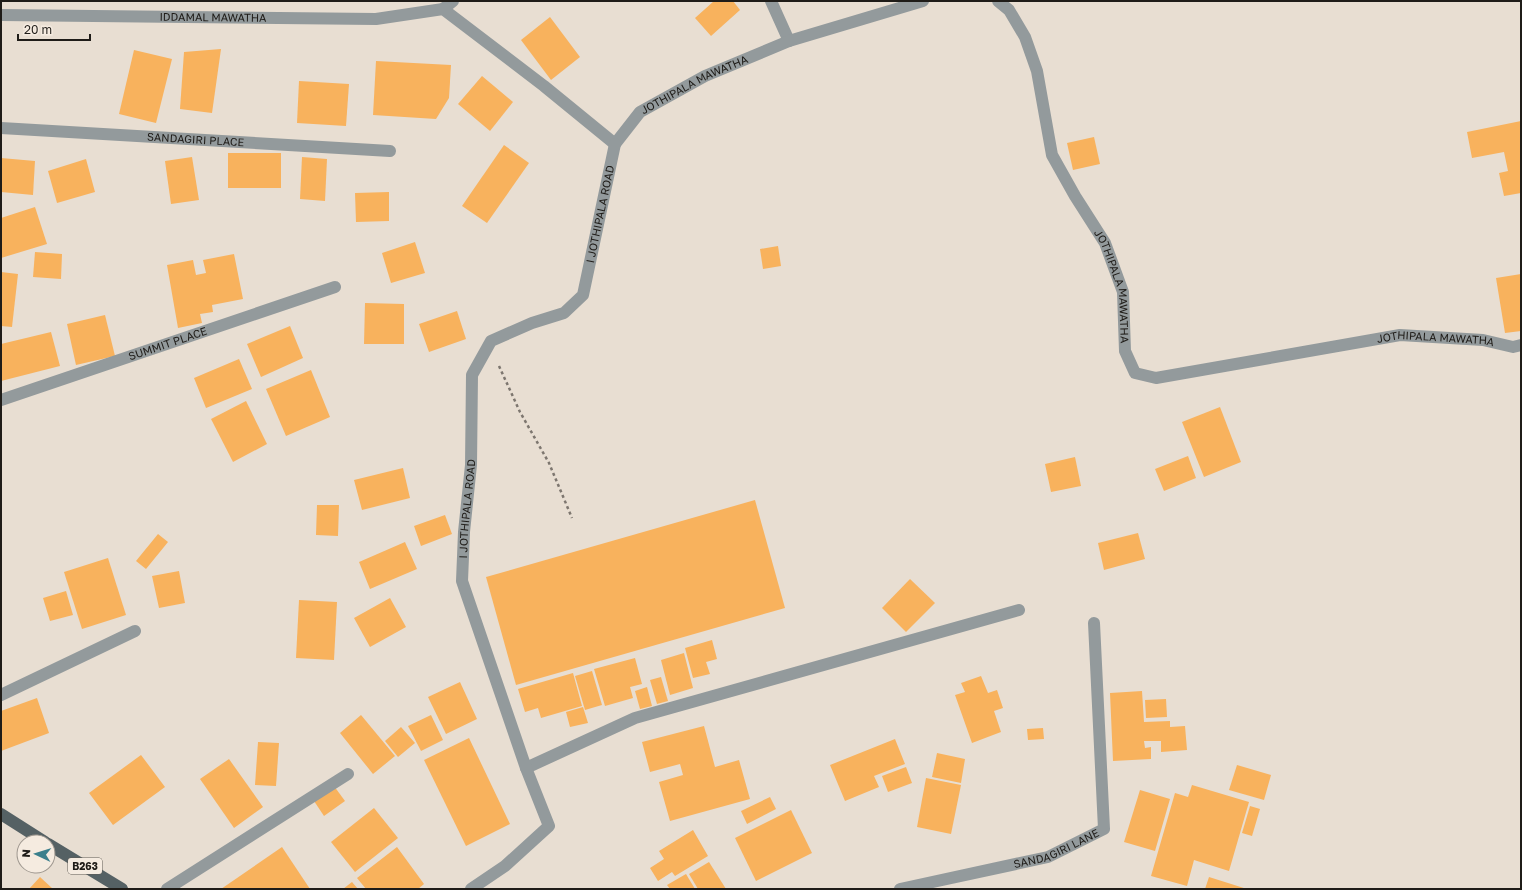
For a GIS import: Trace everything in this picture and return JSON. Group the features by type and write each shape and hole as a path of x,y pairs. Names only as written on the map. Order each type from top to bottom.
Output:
{"main road":[{"path":"1,814 32,834"},
{"name":"B263","path":"56,849 122,889"}],"street":[{"path":"453,1 442,9 544,86 615,144"},
{"path":"771,1 789,41"},
{"name":"JOTHIPALA MAWATHA","path":"615,144 640,112 705,76 789,41 923,1"},
{"name":"JOTHIPALA MAWATHA","path":"998,1 1009,10 1024,37 1037,71 1052,155 1075,196 1105,243 1123,292 1125,351 1136,373 1156,378 1400,336 1483,340 1513,347 1521,345"},
{"name":"IDDAMAL MAWATHA","path":"1,15 376,19 442,9"},
{"name":"SANDAGIRI PLACE","path":"1,128 390,151"},
{"name":"I JOTHIPALA ROAD","path":"471,889 505,866 548,826 526,768 462,581 464,532 471,465 472,375 491,341 532,323 564,313 583,295 615,144"},
{"name":"SUMMIT PLACE","path":"1,400 335,286"},
{"path":"526,768 635,718 1019,610"},
{"name":"SANDAGIRI LANE","path":"900,889 1048,857 1104,829 1094,623"},
{"path":"1,695 135,631"},
{"path":"167,889 348,774"}],"path":[{"path":"491,341 497,362 520,412 549,463 572,518"}],"building":[{"path":"714,1 733,1 740,10 711,36 695,18"},
{"path":"550,17 580,57 551,80 521,40"},
{"path":"221,49 212,113 180,109 184,52"},
{"path":"134,50 172,59 156,123 119,114"},
{"path":"376,61 451,65 449,98 436,119 373,115"},
{"path":"482,76 513,102 490,131 458,104"},
{"path":"299,81 349,84 346,126 297,123"},
{"path":"1521,121 1521,193 1504,196 1499,173 1508,171 1504,152 1472,158 1467,132"},
{"path":"1094,137 1100,164 1073,170 1067,143"},
{"path":"504,145 529,163 487,223 462,206"},
{"path":"228,153 281,153 281,188 228,188"},
{"path":"192,157 199,200 171,204 165,161"},
{"path":"302,157 327,159 325,201 300,199"},
{"path":"1,158 35,161 33,195 1,192"},
{"path":"86,159 95,192 57,203 48,171"},
{"path":"389,192 389,221 356,222 355,193"},
{"path":"35,207 47,244 1,258 1,218"},
{"path":"415,242 425,273 391,283 382,253"},
{"path":"778,246 781,266 763,269 760,249"},
{"path":"35,252 62,254 61,279 33,277"},
{"path":"234,254 243,299 212,305 213,312 200,314 202,323 178,328 167,265 193,260 196,275 206,273 203,260"},
{"path":"1,272 18,274 12,327 1,326"},
{"path":"1521,274 1521,331 1505,333 1496,278"},
{"path":"365,303 404,304 404,344 364,344"},
{"path":"457,311 466,339 429,352 419,324"},
{"path":"105,315 115,356 76,365 67,324"},
{"path":"290,326 303,358 261,377 247,344"},
{"path":"51,332 60,366 1,381 1,344"},
{"path":"239,359 252,389 206,408 194,378"},
{"path":"311,370 330,417 286,436 266,389"},
{"path":"246,401 267,444 233,462 211,419"},
{"path":"1220,407 1241,462 1204,477 1182,422"},
{"path":"1188,456 1196,478 1164,491 1155,469"},
{"path":"1075,457 1081,486 1051,492 1045,464"},
{"path":"403,468 410,498 362,510 354,480"},
{"path":"755,500 785,608 516,685 486,577"},
{"path":"317,505 339,505 338,536 316,535"},
{"path":"445,515 452,534 421,546 414,526"},
{"path":"1138,533 1145,559 1104,570 1098,543"},
{"path":"158,534 168,542 146,569 136,561"},
{"path":"405,542 417,569 370,589 359,562"},
{"path":"108,558 126,615 82,629 64,572"},
{"path":"179,571 185,603 159,608 152,576"},
{"path":"910,579 935,603 906,632 882,608"},
{"path":"66,591 73,615 50,621 43,598"},
{"path":"390,598 406,627 370,647 354,618"},
{"path":"299,600 337,602 334,660 296,658"},
{"path":"712,640 717,659 706,662 710,674 693,678 685,648"},
{"path":"684,653 693,688 670,695 661,660"},
{"path":"635,658 642,684 630,687 633,698 605,706 594,669"},
{"path":"592,671 602,705 585,710 575,676"},
{"path":"573,673 582,706 541,718 538,708 525,712 518,689"},
{"path":"981,676 988,693 997,690 1003,708 994,711 1001,732 972,743 955,695 965,692 961,683"},
{"path":"661,677 668,701 657,704 650,680"},
{"path":"460,682 477,719 446,734 428,697"},
{"path":"647,687 652,706 640,709 635,691"},
{"path":"1142,691 1144,722 1170,721 1170,727 1185,726 1187,750 1161,752 1161,741 1144,741 1145,748 1151,747 1151,759 1113,761 1110,693"},
{"path":"37,698 49,733 1,751 1,711"},
{"path":"1166,699 1167,717 1146,718 1145,700"},
{"path":"583,707 588,723 570,727 566,712"},
{"path":"361,715 395,756 373,774 340,733"},
{"path":"431,715 443,740 421,751 408,726"},
{"path":"704,726 715,767 739,760 750,799 670,821 659,782 683,775 680,764 650,772 642,742"},
{"path":"401,727 415,743 398,757 385,741"},
{"path":"1043,728 1044,739 1028,740 1027,729"},
{"path":"469,738 510,824 466,846 424,760"},
{"path":"895,739 905,764 874,776 879,787 845,801 830,765"},
{"path":"258,742 279,743 276,786 255,785"},
{"path":"937,753 965,759 961,783 932,777"},
{"path":"141,755 165,787 113,825 89,793"},
{"path":"229,759 263,807 234,828 200,779"},
{"path":"1237,765 1271,775 1264,800 1229,790"},
{"path":"906,767 912,783 888,792 882,776"},
{"path":"926,778 961,785 951,834 917,827"},
{"path":"1192,785 1249,802 1229,871 1194,860 1187,886 1151,876 1175,793 1188,797"},
{"path":"334,786 345,801 324,816 314,801"},
{"path":"1140,790 1170,799 1155,851 1124,842"},
{"path":"770,797 776,809 747,824 741,811"},
{"path":"1250,806 1260,809 1252,836 1242,833"},
{"path":"374,808 398,838 355,872 331,842"},
{"path":"791,810 812,853 756,881 735,838"},
{"path":"693,830 708,856 675,876 672,872 658,881 650,868 664,859 659,851"},
{"path":"282,847 310,889 221,889"},
{"path":"397,847 424,884 418,889 366,889 357,878"},
{"path":"709,862 726,889 698,889 689,874"},
{"path":"686,874 695,889 670,889 667,885"},
{"path":"40,877 53,889 29,889"},
{"path":"1209,877 1247,889 1205,889"},
{"path":"352,882 358,889 343,889"}]}
